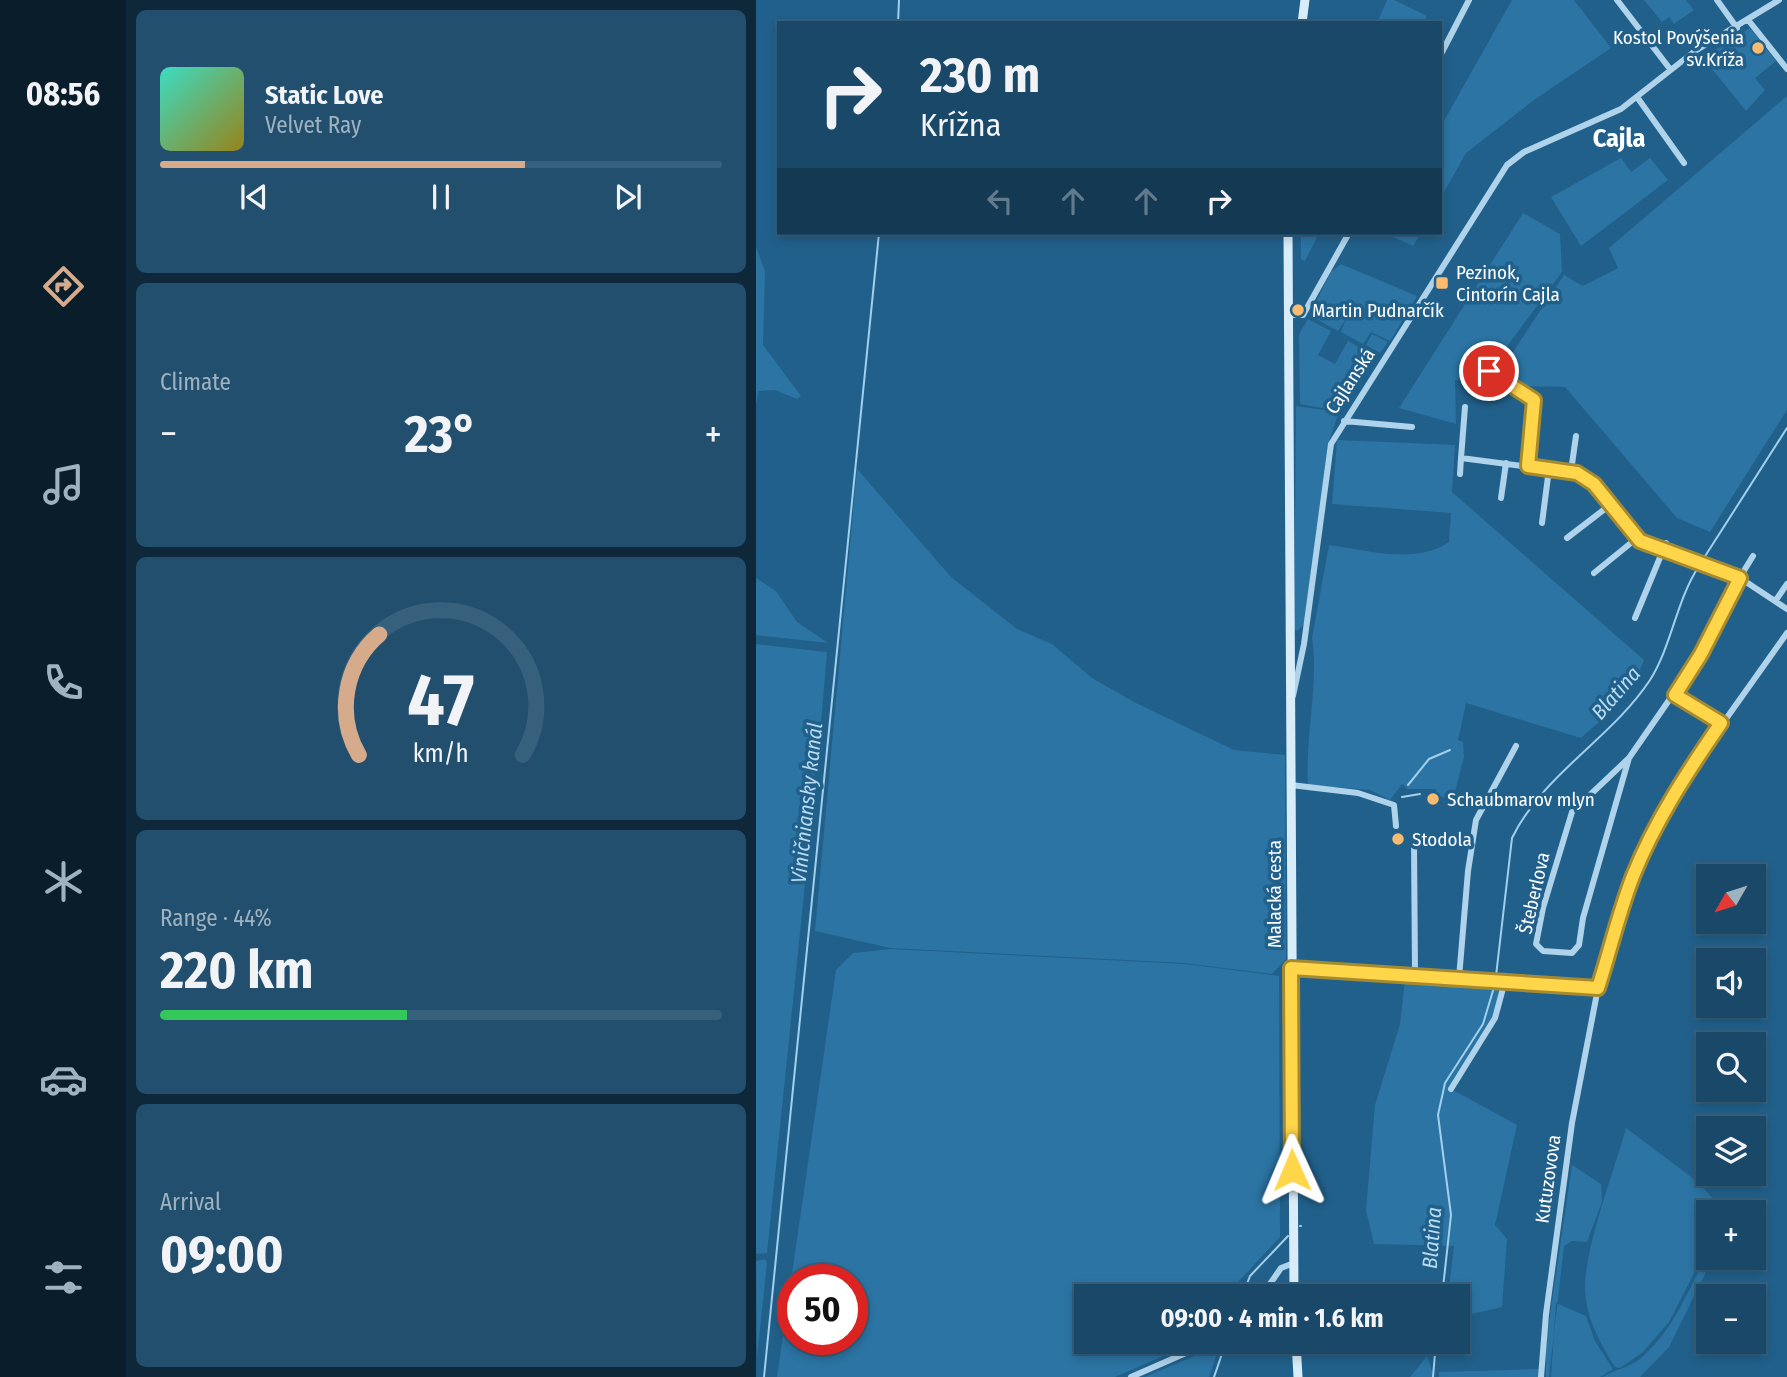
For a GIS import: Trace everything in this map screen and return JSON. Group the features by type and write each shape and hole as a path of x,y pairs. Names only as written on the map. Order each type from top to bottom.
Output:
{"main road":[{"path":"1301,21 1305,0"},
{"path":"1288,235 1291,785"},
{"name":"Malacká cesta","path":"1291,785 1294,1284"},
{"path":"1297,1354 1298,1377"}],"street":[{"path":"1442,52 1469,0"},
{"path":"1617,0 1671,69"},
{"path":"1717,0 1737,28"},
{"name":"Cajlanská","path":"1291,705 1304,644 1331,444 1507,165 1524,152 1605,117 1637,97 1671,69 1779,0"},
{"path":"1749,21 1787,69"},
{"path":"1637,97 1684,163"},
{"path":"1289,315 1303,315 1348,235"},
{"path":"1489,371 1534,400 1528,466"},
{"path":"1460,474 1465,407"},
{"path":"1344,421 1412,427"},
{"path":"1571,471 1576,436"},
{"path":"1461,458 1571,471 1594,484 1637,538 1665,546 1692,560 1740,578 1787,609"},
{"path":"1501,498 1506,463"},
{"path":"1542,523 1549,468"},
{"path":"1567,538 1610,505"},
{"path":"1594,573 1637,538"},
{"path":"1636,618 1665,546"},
{"name":"Šteberlova","path":"1629,758 1583,918 1579,945 1572,953 1543,951 1536,944 1543,908 1569,820 1577,804 1629,758 1675,695 1701,654 1753,556"},
{"path":"1776,600 1787,584"},
{"name":"Kutuzovova","path":"1541,1377 1560,1204 1598,988 1626,896 1644,851 1665,810 1721,723 1787,633"},
{"path":"1291,644 1304,644"},
{"path":"1675,695 1721,723"},
{"path":"1460,978 1468,871 1476,820 1516,746"},
{"path":"1612,774 1622,785"},
{"path":"1291,785 1358,793 1394,805 1396,826"},
{"path":"1414,841 1415,974"},
{"path":"1291,968 1598,988"},
{"path":"1451,1089 1495,1018 1504,981"},
{"path":"1270,1284 1281,1268 1294,1263"},
{"path":"1131,1377 1183,1354"}],"shaded area":[{"path":"1387,0 1394,0 1427,16 1424,21 1378,21"},
{"path":"1512,0 1574,0 1611,48 1534,100 1466,153 1442,195 1442,124"},
{"path":"1644,0 1686,0 1694,10 1674,24 1669,17 1662,22"},
{"path":"1750,28 1776,61 1755,78 1765,90 1746,111 1703,58"},
{"path":"1787,96 1787,410 1710,532 1677,518 1565,387 1491,385 1564,275 1583,286 1618,268 1609,248"},
{"path":"1621,158 1631,172 1650,158 1668,180 1581,246 1551,197"},
{"path":"1523,213 1560,234 1562,272 1480,383 1455,380 1456,424 1399,408"},
{"path":"1301,235 1318,235 1305,261 1301,259"},
{"path":"1389,235 1420,235 1413,246"},
{"path":"756,247 765,271 763,345 801,396 797,399 775,390 759,391 756,404"},
{"path":"1341,264 1417,296 1390,341 1371,332 1363,344 1341,332 1346,319 1338,331 1309,315 1315,305 1322,308 1315,304 1331,272"},
{"path":"1308,319 1331,331 1318,355 1335,364 1348,341 1377,356 1338,411 1300,404 1299,334"},
{"path":"1372,334 1388,342 1380,353 1366,345"},
{"path":"1296,406 1339,412 1328,444 1304,625 1297,631 1294,630"},
{"path":"1337,440 1455,445 1452,492 1644,660 1625,693 1581,738 1466,703 1458,740 1463,742 1464,757 1453,799 1436,796 1436,789 1408,789 1402,784 1390,800 1370,790 1308,785 1314,672 1312,638 1329,545 1406,554 1422,553 1449,542 1451,513 1332,504"},
{"path":"857,469 951,577 1017,629 1052,644 1092,678 1134,702 1234,750 1285,755 1286,959 1272,974 1184,963 890,948 815,931"},
{"path":"756,578 776,591 797,622 828,643 756,635"},
{"path":"756,644 827,652 817,771 808,788 814,797 767,1253 756,1254"},
{"path":"890,949 1185,964 1279,976 1280,1237 1238,1284 1074,1284 1074,1354 1168,1354 1115,1377 777,1377 780,1355 868,1355 868,1264 793,1264 836,970 853,953"},
{"path":"1406,971 1505,981 1495,1018 1451,1089 1517,1125 1495,1225 1507,1239 1502,1307 1470,1314 1470,1284 1450,1284 1454,1246 1374,1244 1366,1210 1375,1105 1400,1024"},
{"path":"1626,1128 1696,1180 1696,1186 1702,1186 1714,1200 1696,1200 1696,1269 1669,1322 1643,1352 1620,1368 1615,1367 1594,1329 1586,1297 1587,1269 1595,1229"},
{"path":"1572,1165 1601,1184 1602,1202 1587,1242 1572,1241 1564,1246 1549,1377 1546,1377 1546,1342"},
{"path":"765,1259 767,1263 757,1357 756,1261"},
{"path":"1699,1270 1707,1270 1700,1284 1696,1284 1696,1292 1669,1347 1640,1377 1603,1377 1636,1361 1652,1347 1679,1309"},
{"path":"1556,1303 1586,1316 1595,1341 1613,1369 1600,1377 1551,1377"},
{"path":"1199,1354 1217,1354 1209,1377 1145,1377"},
{"path":"1427,1356 1434,1377 1410,1377"},
{"path":"1539,1369 1539,1377 1439,1377 1439,1372"}],"waterway":[{"name":"Viničniansky kanál","path":"898,21 899,0"},
{"name":"Viničniansky kanál","path":"764,1377 879,235"},
{"name":"Blatina","path":"1702,561 1787,428"},
{"name":"Blatina","path":"1496,976 1512,838 1542,794 1616,720 1650,680 1699,566"},
{"path":"1408,785 1429,759 1450,750"},
{"path":"1402,797 1420,794"},
{"name":"Blatina","path":"1443,1284 1451,1215 1438,1115 1445,1083 1483,1024 1495,984"},
{"path":"1247,1284 1250,1276 1288,1236"},
{"path":"1214,1377 1222,1354"},
{"name":"Blatina","path":"1433,1377 1435,1354"}],"place":[{"name":"Kostol Povýšenia sv.Kríža","path":"1758,48"},
{"name":"Pezinok, Cintorín Cajla","path":"1442,283"},
{"name":"Martin Pudnarčík","path":"1298,310"},
{"name":"Schaubmarov mlyn","path":"1433,799"},
{"name":"Stodola","path":"1398,839"}],"district":[{"name":"Cajla","path":"1619,138"}],"route":[{"path":"1292,1170 1291,968 1598,988 1626,896 1644,851 1684,778 1721,723 1675,695 1701,654 1723,605 1740,578 1640,541 1594,484 1577,473 1528,466 1536,409 1534,400 1489,371"}]}
